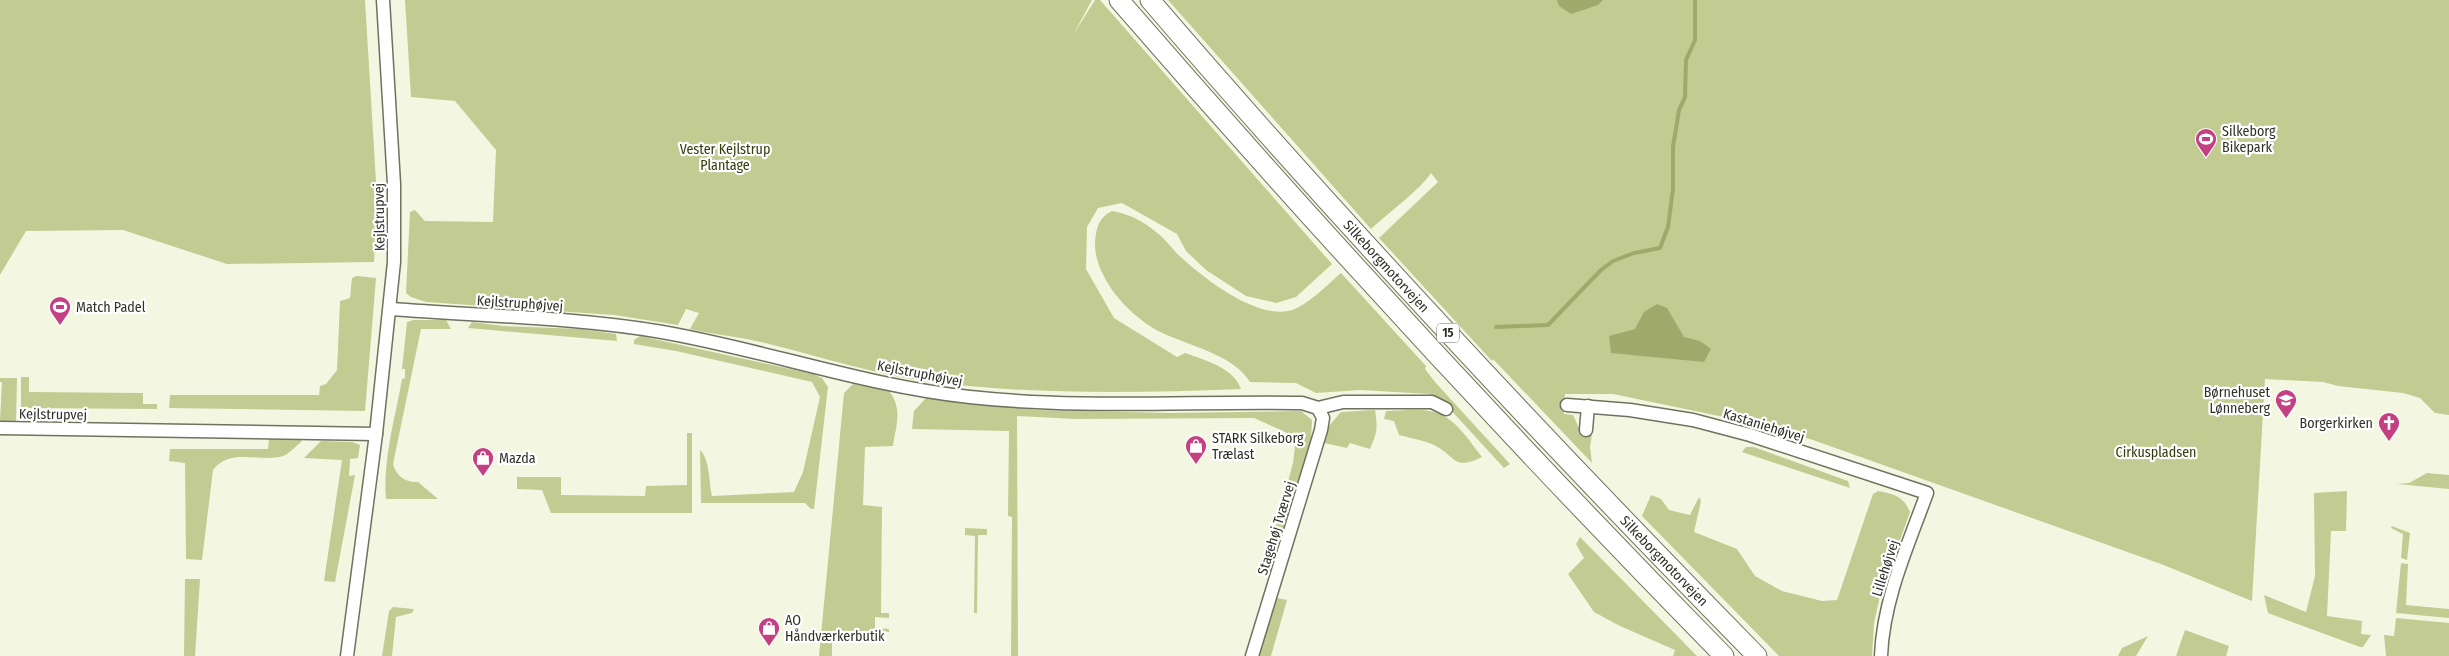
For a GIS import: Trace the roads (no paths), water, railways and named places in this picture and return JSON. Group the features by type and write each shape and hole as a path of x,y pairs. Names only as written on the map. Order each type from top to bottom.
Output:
{"highway":[{"name":"Silkeborgmotorvejen","path":"1119,0 1356,268 1568,495 1724,656"},
{"name":"Silkeborgmotorvejen","path":"1150,0 1375,254 1589,483 1757,656"}],"street":[{"name":"Kejlstrupvej","path":"347,656 391,309 394,262 394,184 383,0"},
{"name":"Kejlstruphøjvej","path":"391,309 605,324 663,332 910,388 969,397 1053,404 1302,403 1318,408 1343,402 1432,402 1446,409"},
{"name":"Kastaniehøjvej","path":"1568,405 1630,410 1693,420 1750,435 1927,492"},
{"path":"1586,430 1588,406"},
{"name":"Stagehøj Tværvej","path":"1252,656 1321,430 1323,418 1318,408"},
{"name":"Kejlstrupvej","path":"0,428 376,434"},
{"name":"Lillehøjvej","path":"1881,656 1882,634 1888,604 1927,492"}],"waterway":[{"path":"1496,327 1548,325 1601,270 1613,261 1634,253 1660,248 1668,227 1673,189 1673,147 1679,110 1685,97 1686,60 1695,40 1695,0"}],"place":[{"name":"Silkeborg Bikepark","path":"2206,158"},
{"name":"Match Padel","path":"60,326"},
{"name":"Børnehuset Lønneberg","path":"2286,419"},
{"name":"Borgerkirken","path":"2389,442"},
{"name":"STARK Silkeborg Trælast","path":"1196,465"},
{"name":"Mazda","path":"483,477"},
{"name":"AO Håndværkerbutik","path":"769,647"}],"park label":[{"name":"Vester Kejlstrup Plantage","path":"725,158"},
{"name":"Cirkuspladsen","path":"2156,452"}]}
